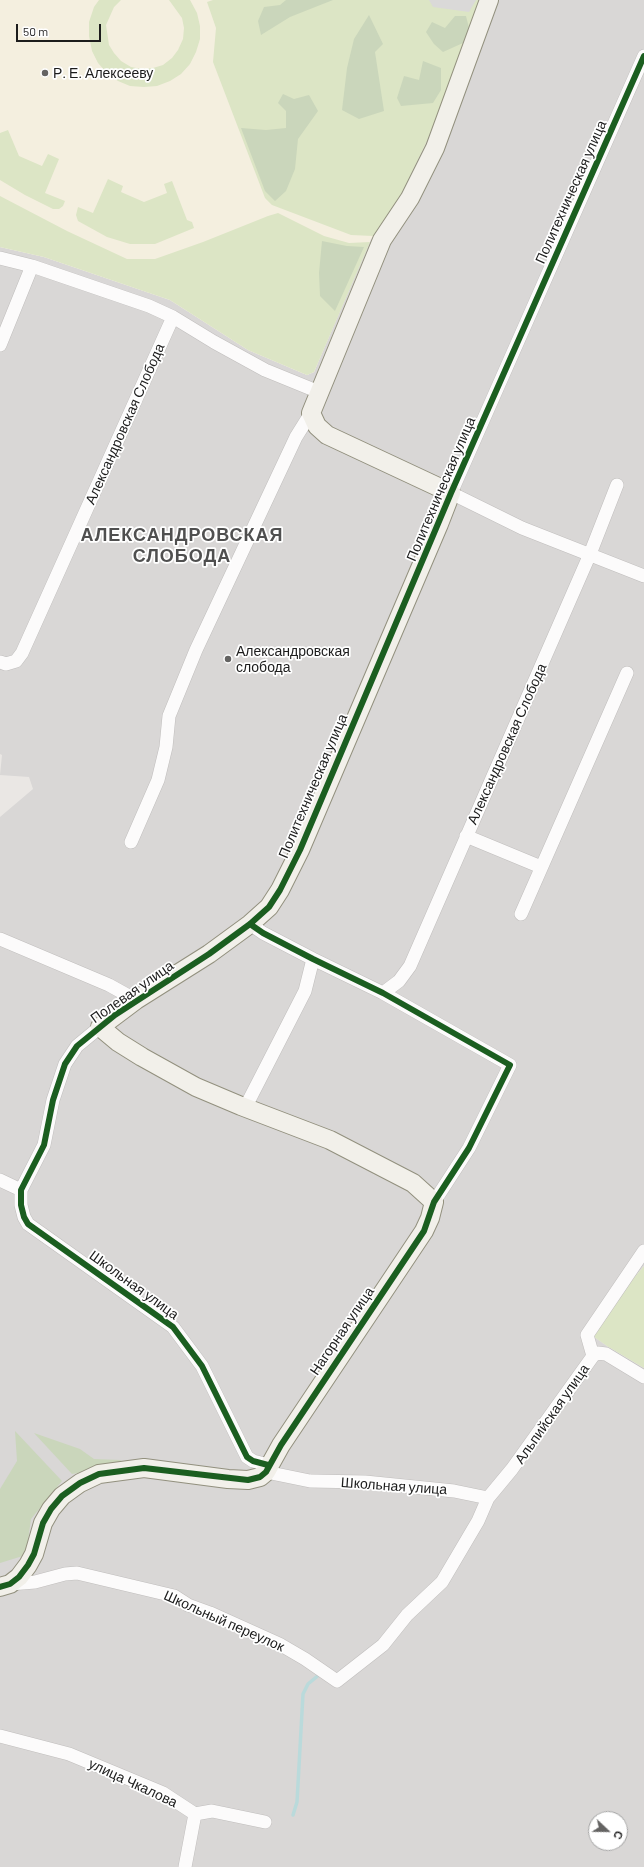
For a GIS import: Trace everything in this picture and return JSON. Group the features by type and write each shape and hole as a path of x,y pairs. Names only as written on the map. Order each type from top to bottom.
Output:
{"street":[{"path":"131,842 158,780 166,747 169,716 196,650 296,437 310,413 382,240 410,198 435,148 489,0"},
{"name":"Политехническая улица","path":"250,924 269,907 280,890 300,850 451,494 644,56"},
{"path":"0,258 32,266 149,306 173,317 265,370 318,392"},
{"path":"0,345 32,266"},
{"name":"Александровская Слобода","path":"0,662 6,664 16,661 32,630 173,317"},
{"path":"310,413 317,426 327,435 522,528 644,576"},
{"name":"Александровская Слобода","path":"383,993 399,981 410,966 590,554 617,485"},
{"path":"521,914 627,673"},
{"path":"466,836 541,867"},
{"path":"250,924 263,934 383,993 510,1065 468,1148 434,1202"},
{"name":"Полевая улица","path":"21,1190 44,1145 53,1100 65,1064 77,1046 136,1000 209,954 250,924"},
{"name":"Полевая улица","path":"0,939 109,986 136,1000"},
{"path":"245,1108 305,991 313,959"},
{"name":"Полевая улица","path":"100,1027 118,1042 196,1087 245,1108 330,1140 413,1183 434,1202"},
{"path":"0,1180 21,1190"},
{"name":"Школьная улица","path":"21,1190 21,1205 24,1217 28,1224 173,1327 202,1366 247,1457 253,1461 267,1468 310,1481 365,1482 454,1491 488,1498"},
{"name":"Нагорная улица","path":"267,1468 424,1231 434,1202"},
{"path":"593,1356 587,1335 644,1251"},
{"name":"Альпийская улица","path":"488,1498 512,1469 593,1356 598,1354 606,1354 644,1376"},
{"path":"5,1585 19,1577 28,1565 34,1554 43,1523 51,1509 62,1496 80,1483 99,1474 144,1468 248,1480 260,1477 267,1468"},
{"name":"Школьный переулок","path":"5,1585 35,1582 66,1574 77,1573 174,1596 188,1605 210,1613 281,1645 305,1659 336,1682 383,1645 407,1615 442,1582 478,1521 488,1498"},
{"name":"улица Чкалова","path":"0,1736 69,1754 162,1793 195,1814"},
{"path":"185,1867 195,1814 212,1811 265,1822"}],"shaded area":[{"path":"0,0 482,0 424,147 385,222 371,239 314,372 307,375 248,350 170,300 44,257 0,247"},
{"path":"429,0 476,0 469,12 433,7"},
{"path":"482,0 644,0 644,1266 587,1332 644,1368 644,1867 0,1867 0,817 33,789 29,777 0,775 2,755 0,754 0,247 44,257 170,300 248,350 307,375 314,372 371,239 385,222"}],"green space":[{"path":"99,0 121,0 114,7 106,25 109,45 121,61 131,67 142,69 163,65 172,58 178,50 183,39 184,28 182,18 169,0 190,0 197,13 200,26 200,39 190,64 181,74 170,81 157,86 130,86 118,81 107,73 98,63 92,51 89,36 89,22 94,7"},
{"path":"213,0 482,0 454,81 424,147 391,216 373,236 351,235 272,205 265,198 213,62 216,28 207,2"},
{"path":"286,0 333,0 290,17 261,35 258,21 264,7 280,5"},
{"path":"369,15 383,44 375,52 384,111 359,119 342,110 347,68 354,39"},
{"path":"455,16 466,16 469,28 463,43 443,52 434,44 426,32 432,22 445,28"},
{"path":"423,61 441,68 441,90 433,103 401,106 397,98 404,76 419,80"},
{"path":"283,94 294,99 309,95 318,111 298,139 295,169 286,191 275,201 265,191 241,128 266,130 286,128 286,111 278,103"},
{"path":"8,130 19,156 42,166 48,154 59,159 45,193 65,201 63,206 59,209 53,209 0,180 0,133"},
{"path":"108,179 123,186 121,192 144,202 167,193 164,184 172,181 187,220 192,222 194,228 155,244 130,244 107,237 78,221 76,215 78,207 93,213"},
{"path":"0,196 67,231 127,259 155,259 278,213 324,236 349,243 370,242 314,372 307,375 248,350 170,300 44,257 0,247"},
{"path":"322,241 347,246 364,247 335,311 320,296 319,273"},
{"path":"644,1266 644,1368 587,1332"},
{"path":"15,1431 62,1481 31,1519 26,1555 0,1563 0,1489 17,1461"},
{"path":"34,1433 80,1449 94,1459 121,1460 117,1466 72,1474"}],"waterway":[{"path":"293,1815 297,1802 303,1694 308,1684 320,1674"}],"cycle path":[{"path":"268,1465 253,1461 247,1457 202,1366 173,1327 28,1224 24,1217 21,1205 21,1190 44,1145 53,1100 65,1064 77,1046 115,1015 209,954 250,924 269,907 280,890 300,850 451,493 644,56"},
{"path":"0,1587 10,1584 19,1577 28,1565 34,1554 43,1523 51,1509 62,1496 80,1483 99,1474 144,1468 248,1480 260,1477 266,1472 281,1445 424,1231 434,1202 469,1148 510,1065 383,993 313,959 263,933 250,924"}],"place":[{"name":"Р. Е. Алексееву","path":"45,73"},
{"name":"Александровская слобода","path":"228,659"}],"district":[{"name":"АЛЕКСАНДРОВСКАЯ СЛОБОДА","path":"182,545"}]}
